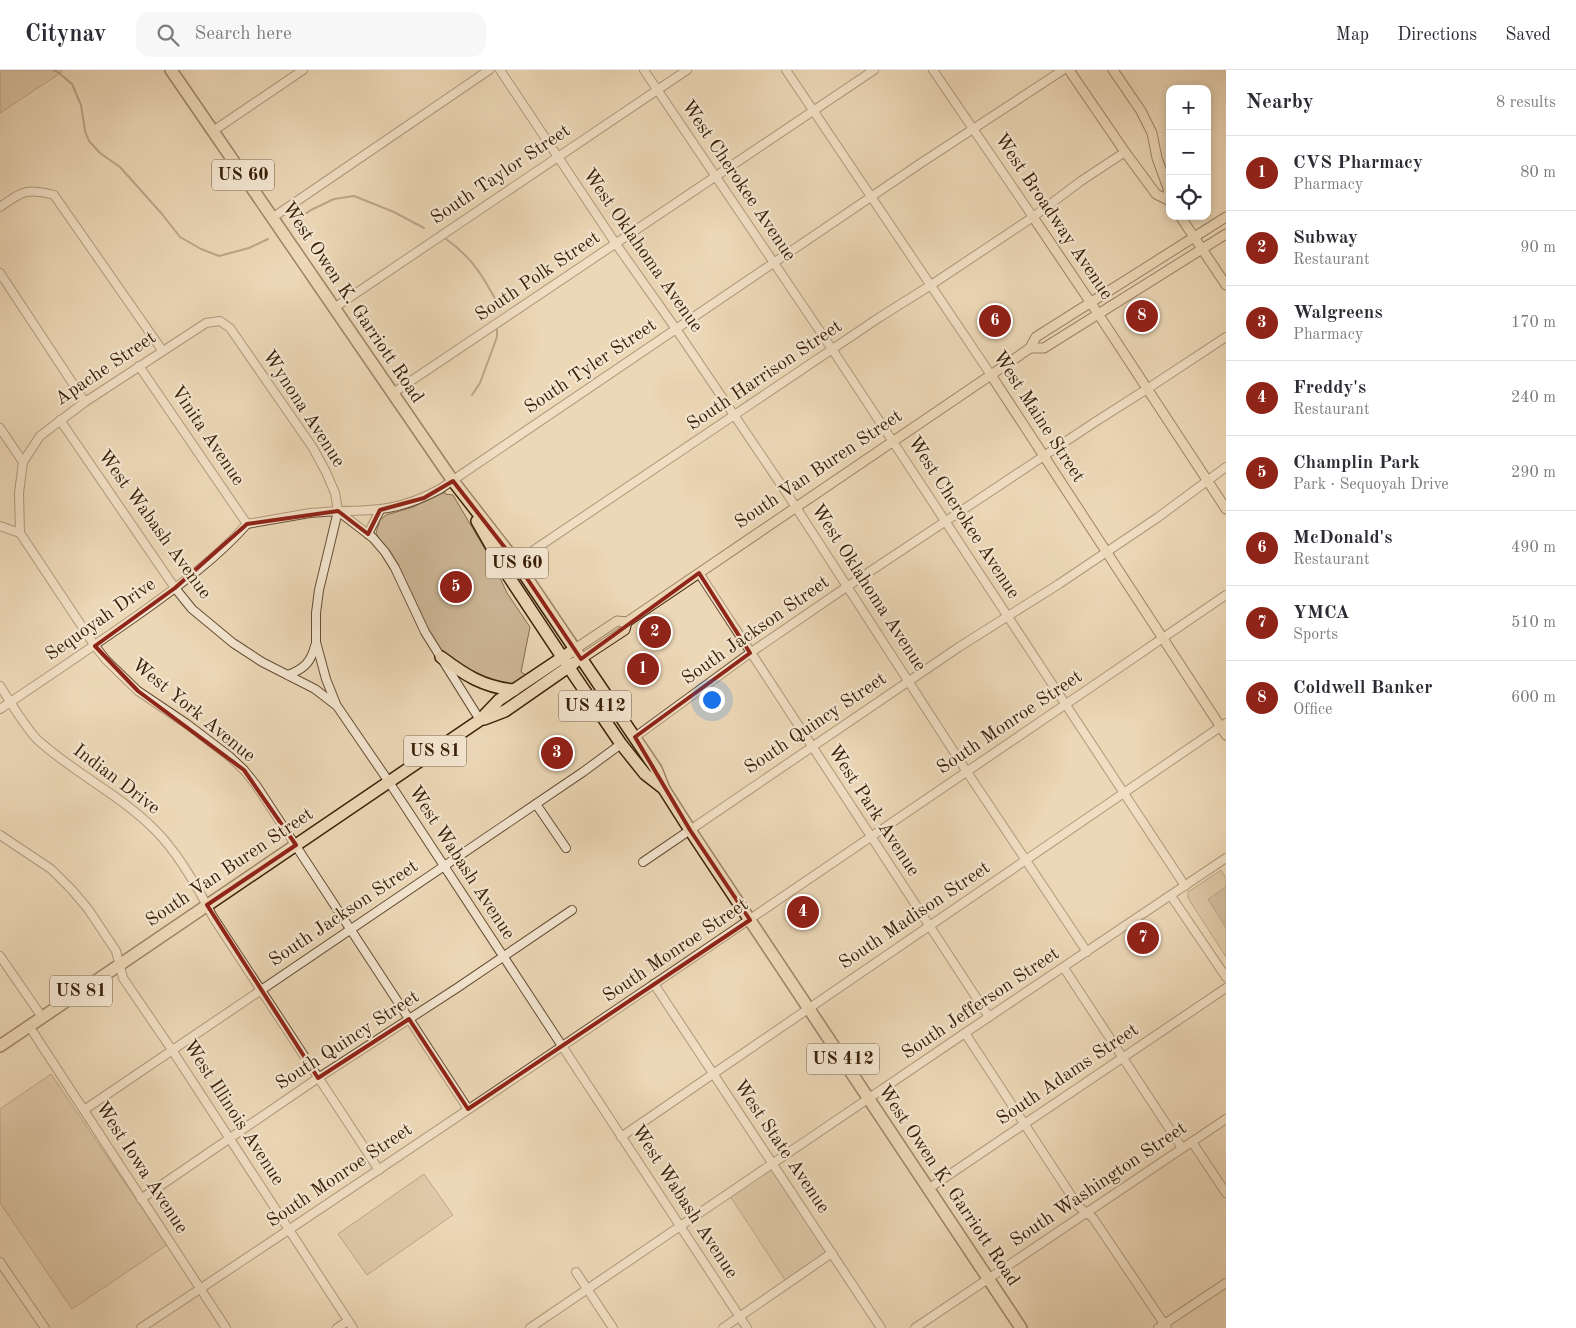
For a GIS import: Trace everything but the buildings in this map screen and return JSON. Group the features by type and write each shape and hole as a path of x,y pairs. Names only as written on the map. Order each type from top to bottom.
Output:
{"highway":[{"name":"West Owen K. Garriott Road","path":"170,70 453,481 516,562 656,769 664,789 690,830 1021,1328"},
{"name":"West Owen K. Garriott Road","path":"453,481 509,577 565,663 644,774 664,789"},
{"name":"South Van Buren Street","path":"480,720 505,711 578,654"},
{"path":"441,657 465,675 482,683 514,690"},
{"name":"South Van Buren Street","path":"0,1046 480,720 499,700 565,663"}],"main road":[{"path":"1069,70 1156,194 1166,199"},
{"path":"1113,70 1141,111 1152,133 1157,158 1166,183"},
{"name":"West Broadway Avenue","path":"1033,217 1226,509"},
{"path":"1226,217 1036,337 1030,348 1044,348 1226,234"},
{"path":"1183,220 1226,285"},
{"name":"South Van Buren Street","path":"578,654 617,621 627,622 1030,348"},
{"name":"West Maine Street","path":"991,375 1163,638 1223,724 1226,735"}],"street":[{"path":"213,131 303,70"},
{"path":"272,218 489,70"},
{"name":"West Oklahoma Avenue","path":"500,70 616,244 735,415 848,586 967,772 1087,952"},
{"name":"West Cherokee Avenue","path":"644,70 894,442 1185,886"},
{"name":"South Taylor Street","path":"334,308 687,70"},
{"name":"West Maine Street","path":"786,70 991,375"},
{"name":"South Polk Street","path":"392,393 874,70"},
{"name":"West Broadway Avenue","path":"933,70 1033,217"},
{"name":"South Tyler Street","path":"338,511 380,510 403,506 424,498 453,481 773,263 1063,70"},
{"name":"South Harrison Street","path":"516,562 832,349 1033,217 1081,181 1125,152"},
{"path":"0,207 21,192 39,191 54,195 162,350"},
{"path":"0,273 85,402"},
{"name":"Apache Street","path":"23,462 40,436 85,402 206,323 220,321"},
{"name":"Wynona Avenue","path":"220,321 230,328 313,448 335,493 338,511 319,590 316,613 316,642 326,679 337,706"},
{"name":"South Jackson Street","path":"634,737 750,653 848,586 1044,455 1226,337"},
{"name":"Vinita Avenue","path":"140,366 247,524"},
{"name":"West Wabash Avenue","path":"60,420 175,588 198,614 233,643 262,662 315,689 337,706 389,782 747,1328"},
{"path":"0,428 23,462 19,493 20,533 0,526"},
{"name":"South Quincy Street","path":"643,862 909,680 1157,518 1226,467"},
{"path":"368,534 380,510"},
{"path":"247,524 310,513 338,511 368,534 385,552 395,568 425,632 480,720"},
{"name":"Sequoyah Drive","path":"0,709 94,646 175,588 233,540 247,524"},
{"name":"West York Avenue","path":"20,533 94,646 106,660 138,691 187,724 244,770 265,797 468,1109"},
{"name":"West Park Avenue","path":"699,572 989,1017"},
{"name":"South Monroe Street","path":"141,1328 290,1230 750,920 1226,596"},
{"name":"Wynona Avenue","path":"288,675 304,668 310,662 316,642"},
{"name":"Indian Drive","path":"0,686 38,740 66,764 127,806 156,831 180,862 379,1170"},
{"name":"South Madison Street","path":"621,1137 1223,724"},
{"name":"South Jackson Street","path":"84,1110 536,804 621,744"},
{"path":"536,804 566,848"},
{"name":"West Illinois Avenue","path":"0,835 51,870 88,909 116,951 123,978 230,1138 353,1328"},
{"name":"South Jefferson Street","path":"530,1328 1226,858"},
{"path":"1171,896 1226,977"},
{"name":"South Quincy Street","path":"141,1199 318,1078 572,910"},
{"path":"0,956 42,1017"},
{"path":"1064,968 1182,1148"},
{"name":"West State Avenue","path":"654,984 881,1328"},
{"name":"South Adams Street","path":"928,1189 1226,988"},
{"name":"West Iowa Avenue","path":"29,1026 226,1328"},
{"path":"965,1033 1078,1206 1093,1218 1163,1327 1226,1283"},
{"name":"South Washington Street","path":"915,1328 1226,1119"},
{"path":"1192,1142 1226,1193"},
{"path":"722,1328 832,1253"},
{"path":"0,1262 45,1328"},
{"path":"576,1272 613,1328"},
{"path":"337,1328 348,1321"}],"highlighted area":[{"path":"453,481 516,562 581,659 699,573 750,653 635,737 690,830 750,920 468,1109 409,1019 318,1078 207,905 296,845 244,770 138,691 95,646 175,588 247,524 338,511 368,534 380,510 424,498"}],"shaded area":[{"path":"0,70 61,70 62,72 0,113"},
{"path":"445,492 445,494 453,495 492,561 507,593 530,627 521,672 526,675 509,686 495,684 453,661 440,648 428,630 389,552 376,533 380,520 386,515 413,507"},
{"path":"1221,870 1226,878 1226,957 1188,898 1188,892"},
{"path":"1226,887 1226,928 1208,899"},
{"path":"51,1074 167,1245 72,1309 0,1203 0,1109"},
{"path":"771,1169 826,1252 785,1280 730,1196"},
{"path":"424,1174 453,1215 367,1275 338,1234"}],"waterway":[{"path":"53,70 72,84 81,105 85,131 89,141 100,153 120,167 180,237 201,249 219,256 249,248 268,239"},
{"path":"294,221 334,199 354,196 394,212 424,228"},
{"path":"446,239 471,261 499,306"},
{"path":"472,395 480,383 497,337 497,329"}],"place":[{"name":"Coldwell Banker","path":"1142,316"},
{"name":"McDonald's","path":"995,321"},
{"name":"Champlin Park","path":"456,587"},
{"name":"Subway","path":"655,632"},
{"name":"CVS Pharmacy","path":"643,669"},
{"name":"Walgreens","path":"557,753"},
{"name":"Freddy's","path":"803,912"},
{"name":"YMCA","path":"1143,938"}]}
